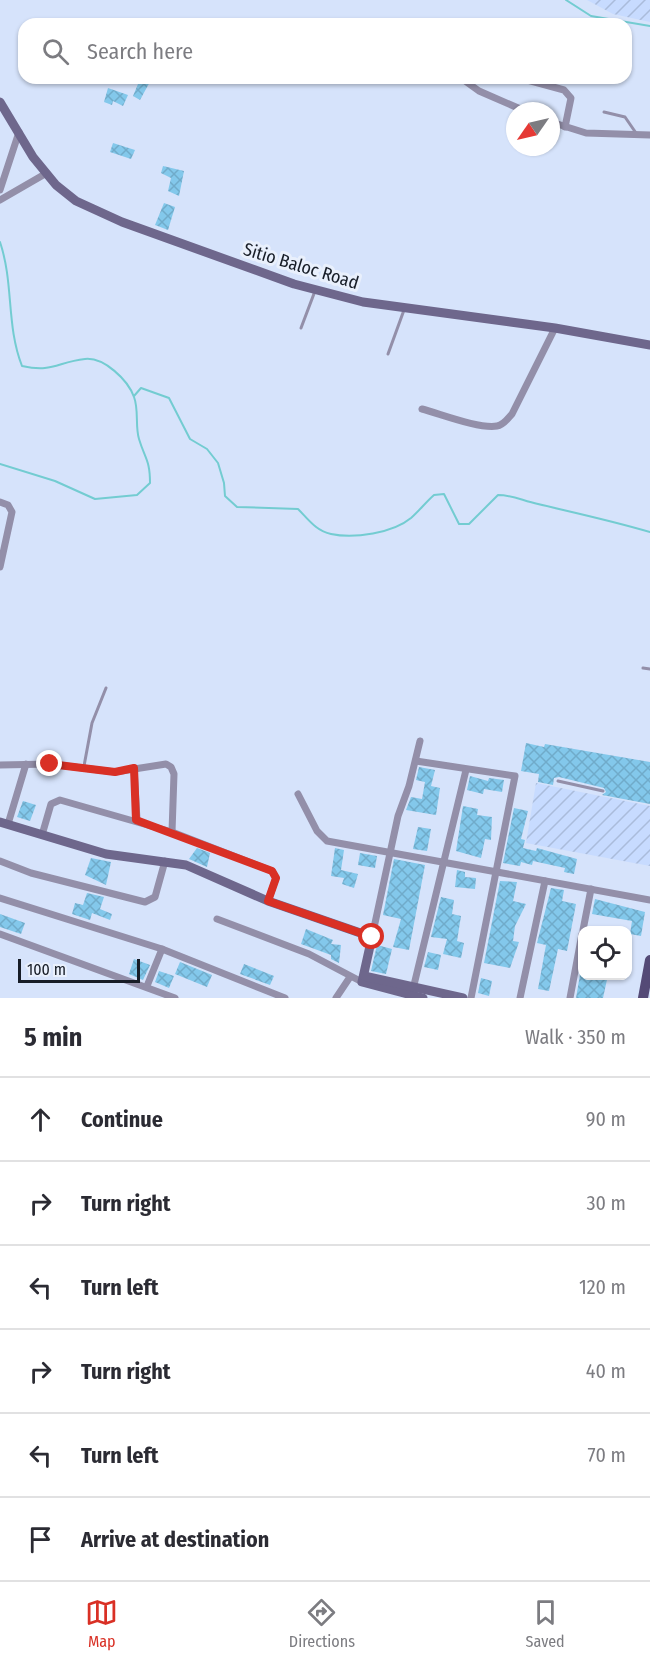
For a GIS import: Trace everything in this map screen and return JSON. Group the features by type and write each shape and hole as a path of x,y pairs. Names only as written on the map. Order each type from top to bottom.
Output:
{"main road":[{"path":"643,998 650,960"}],"street":[{"path":"469,84 479,92 506,103"},
{"path":"542,84 564,90 569,95 565,127"},
{"name":"Sitio Baloc Road","path":"0,102 45,174 76,201 100,213 242,266 363,302 404,310 555,328 650,345"},
{"path":"560,125 586,133 650,135"},
{"path":"0,190 18,132"},
{"path":"0,200 45,174"},
{"path":"422,409 477,424 498,426 505,422 512,414 555,328"},
{"path":"0,502 8,505 12,512 0,567"},
{"path":"336,998 358,978 372,937 398,816 420,741"},
{"path":"416,761 515,776 471,998"},
{"path":"26,764 4,823 106,854 186,865 268,901 372,937"},
{"path":"0,765 26,764 115,772 166,764 171,767 175,794 172,832"},
{"path":"134,768 136,820"},
{"path":"412,994 446,861 466,770"},
{"path":"298,794 317,831 327,841 650,900"},
{"path":"42,835 54,800 136,820 272,871 276,878 268,901"},
{"path":"0,861 31,873 145,902 155,897 165,861"},
{"path":"520,998 545,881"},
{"path":"584,926 591,890"},
{"path":"0,898 162,949 285,998"},
{"path":"217,919 309,954 358,978 423,998"},
{"path":"0,934 175,998"},
{"path":"147,986 162,949"},
{"path":"570,998 578,957"},
{"path":"412,994 463,998"}],"lane":[{"path":"604,112 625,117 631,121 637,135"},
{"path":"301,328 316,289"},
{"path":"388,354 404,310"},
{"path":"643,668 650,669"},
{"path":"84,768 90,732 106,688"},
{"path":"558,781 603,791"}],"shaded area":[{"path":"587,0 650,0 650,22 613,14"},
{"path":"536,783 650,806 650,866 526,843"}],"building":[{"path":"138,84 149,84 140,100 133,96"},
{"path":"108,88 128,95 123,106 113,101 112,105 104,102"},
{"path":"113,143 135,150 131,159 110,152"},
{"path":"163,166 184,171 179,196 168,191 171,178 161,173"},
{"path":"164,203 175,207 168,230 155,225"},
{"path":"526,743 544,747 545,744 650,762 650,804 602,795 606,792 604,788 559,777 554,778 553,785 538,782 539,774 521,771"},
{"path":"419,767 435,770 431,786 440,788 436,815 406,810 411,797 422,799 425,782 416,780"},
{"path":"470,776 488,781 489,778 504,780 502,792 484,789 483,794 467,790"},
{"path":"23,801 36,805 30,821 17,817"},
{"path":"463,806 478,809 477,815 492,817 491,840 485,839 481,858 456,851"},
{"path":"514,808 528,811 521,839 525,840 523,848 536,851 537,848 577,859 574,874 564,872 565,868 533,861 532,865 521,862 520,866 503,863"},
{"path":"418,827 431,829 427,851 413,849"},
{"path":"197,848 210,853 207,867 189,859"},
{"path":"335,848 344,850 341,870 358,874 354,888 342,884 344,878 331,876"},
{"path":"360,853 377,856 375,868 358,865"},
{"path":"91,858 111,862 106,885 85,875"},
{"path":"394,859 425,865 409,950 393,947 401,919 383,915"},
{"path":"457,870 465,872 465,877 476,878 475,889 455,887"},
{"path":"500,881 517,882 513,901 526,904 515,926 513,941 519,942 510,968 484,963"},
{"path":"551,888 564,890 562,901 576,904 567,951 558,949 549,991 538,989 546,945 537,943"},
{"path":"87,893 104,897 100,909 112,914 110,920 92,913 90,920 72,914 75,903 83,905"},
{"path":"441,897 454,900 452,914 461,916 457,941 464,943 461,958 443,954 447,939 431,937"},
{"path":"595,899 645,912 641,936 632,934 632,921 592,914"},
{"path":"0,914 25,923 21,934 0,927"},
{"path":"306,929 333,940 331,944 341,945 339,963 331,959 331,955 301,944"},
{"path":"377,945 392,949 386,974 371,971"},
{"path":"428,952 441,955 438,970 424,967"},
{"path":"134,959 150,965 143,980 129,974"},
{"path":"180,962 212,975 207,987 175,974"},
{"path":"244,964 274,976 270,985 240,974"},
{"path":"159,971 174,976 169,988 155,982"},
{"path":"481,978 492,981 489,996 478,993"},
{"path":"579,980 607,980 603,998 576,998"}],"waterway":[{"path":"566,0 591,16 603,18"},
{"path":"632,23 650,26"},
{"path":"0,242 7,273 14,335 22,366 48,368 76,360 92,359 107,366 121,377 134,397 138,434 148,464 150,483 137,495 95,499 55,481 0,464"},
{"path":"134,396 141,388 169,398 190,439 207,449 218,463 225,496 237,507 298,509 309,521 331,534 351,536 373,534 394,528 411,518 434,495 444,494 459,524 469,524 498,495 503,495 650,532"}],"route":[{"path":"50,764 115,772 134,768 136,820 272,871 276,874 276,878 268,901 372,937"}]}
